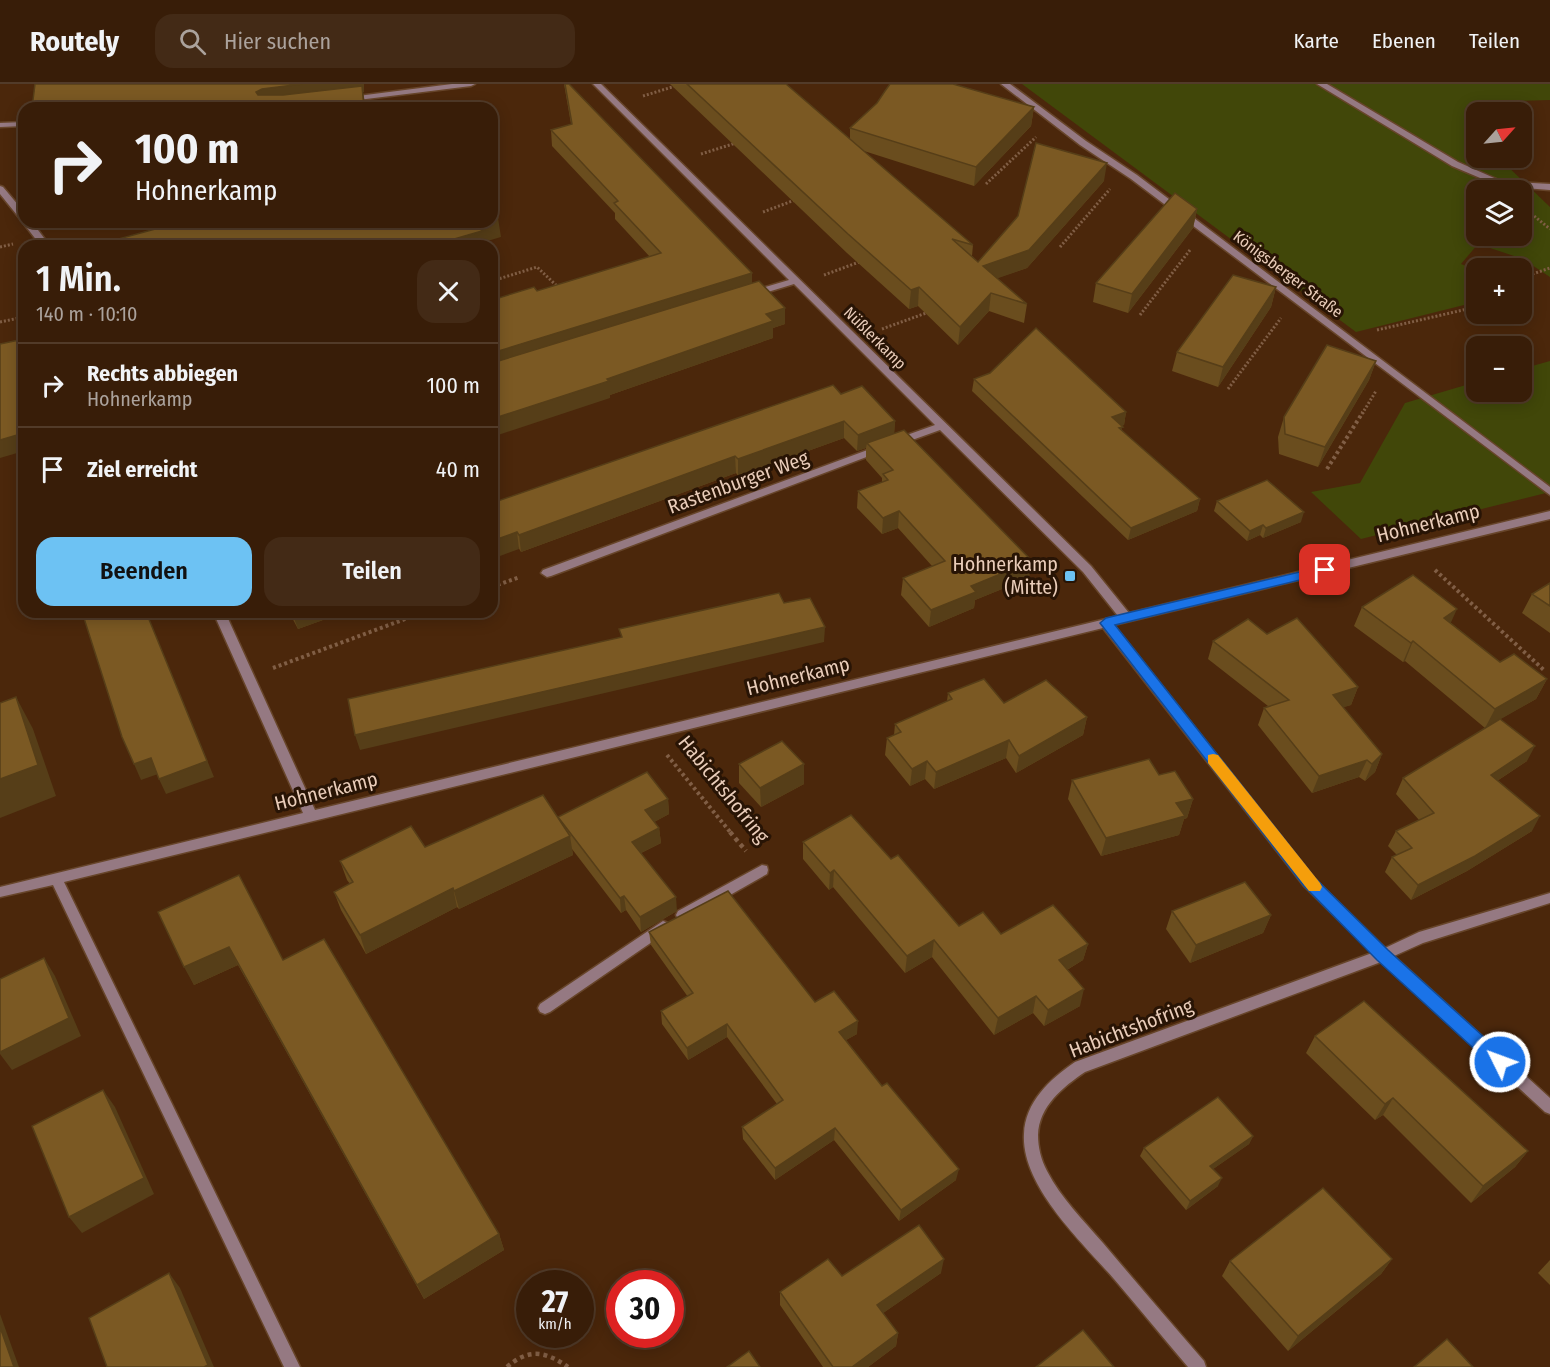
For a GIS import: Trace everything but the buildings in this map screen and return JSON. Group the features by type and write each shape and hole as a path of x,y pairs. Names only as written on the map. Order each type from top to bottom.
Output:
{"street":[{"path":"342,100 471,84"},
{"name":"Nüßlerkamp","path":"597,84 1087,569 1126,618"},
{"name":"Königsberger Straße","path":"1005,84 1060,126 1134,177 1550,492"},
{"path":"1321,84 1455,164 1499,183 1550,187"},
{"path":"0,125 18,124"},
{"path":"0,189 18,211"},
{"path":"32,228 41,240"},
{"path":"739,298 796,283"},
{"name":"Rastenburger Weg","path":"547,573 941,426"},
{"name":"Hohnerkamp","path":"0,892 1550,515"},
{"path":"222,618 311,816"},
{"path":"1106,623 1309,882 1383,955 1550,1107"},
{"path":"545,1008 640,942 762,870"},
{"path":"56,878 292,1367"},
{"name":"Habichtshofring","path":"1198,1367 1045,1183 1037,1164 1031,1136 1037,1112 1049,1092 1062,1079 1080,1067 1450,928 1550,898"}],"path":[{"path":"618,104 682,84"},
{"path":"986,184 1041,132 1060,126"},
{"path":"676,162 739,142"},
{"path":"1060,247 1115,184 1134,177"},
{"path":"735,222 802,198"},
{"path":"1532,213 1550,229"},
{"path":"1140,315 1195,244 1214,237"},
{"path":"796,283 864,260"},
{"path":"498,279 537,267 560,290"},
{"path":"1532,274 1550,268"},
{"path":"1228,389 1285,312 1305,306"},
{"path":"1347,337 1466,309"},
{"path":"854,340 933,311"},
{"path":"0,322 18,318"},
{"path":"1327,469 1380,384 1399,376"},
{"path":"1413,548 1478,612 1545,670"},
{"path":"249,677 408,618"},
{"name":"Habichtshofring","path":"656,733 669,759 762,870"},
{"path":"507,1367 534,1351 551,1354 568,1367"}],"green space":[{"path":"1022,84 1550,84 1550,100 1466,102 1466,168 1509,168 1522,180 1466,180 1466,246 1476,246 1461,264 1466,266 1466,304 1356,332"},
{"path":"1532,190 1550,207 1550,277 1532,265 1532,258 1520,258 1484,246 1532,246"},
{"path":"1550,361 1550,492 1361,539 1311,492 1360,483 1405,403 1466,385 1466,402 1532,402 1532,366"}],"slow traffic":[{"path":"1213,759 1314,887"}],"place":[{"name":"Hohnerkamp (Mitte)","path":"1070,576"}],"route":[{"path":"1325,570 1106,623 1309,882 1383,955 1500,1062"}]}
